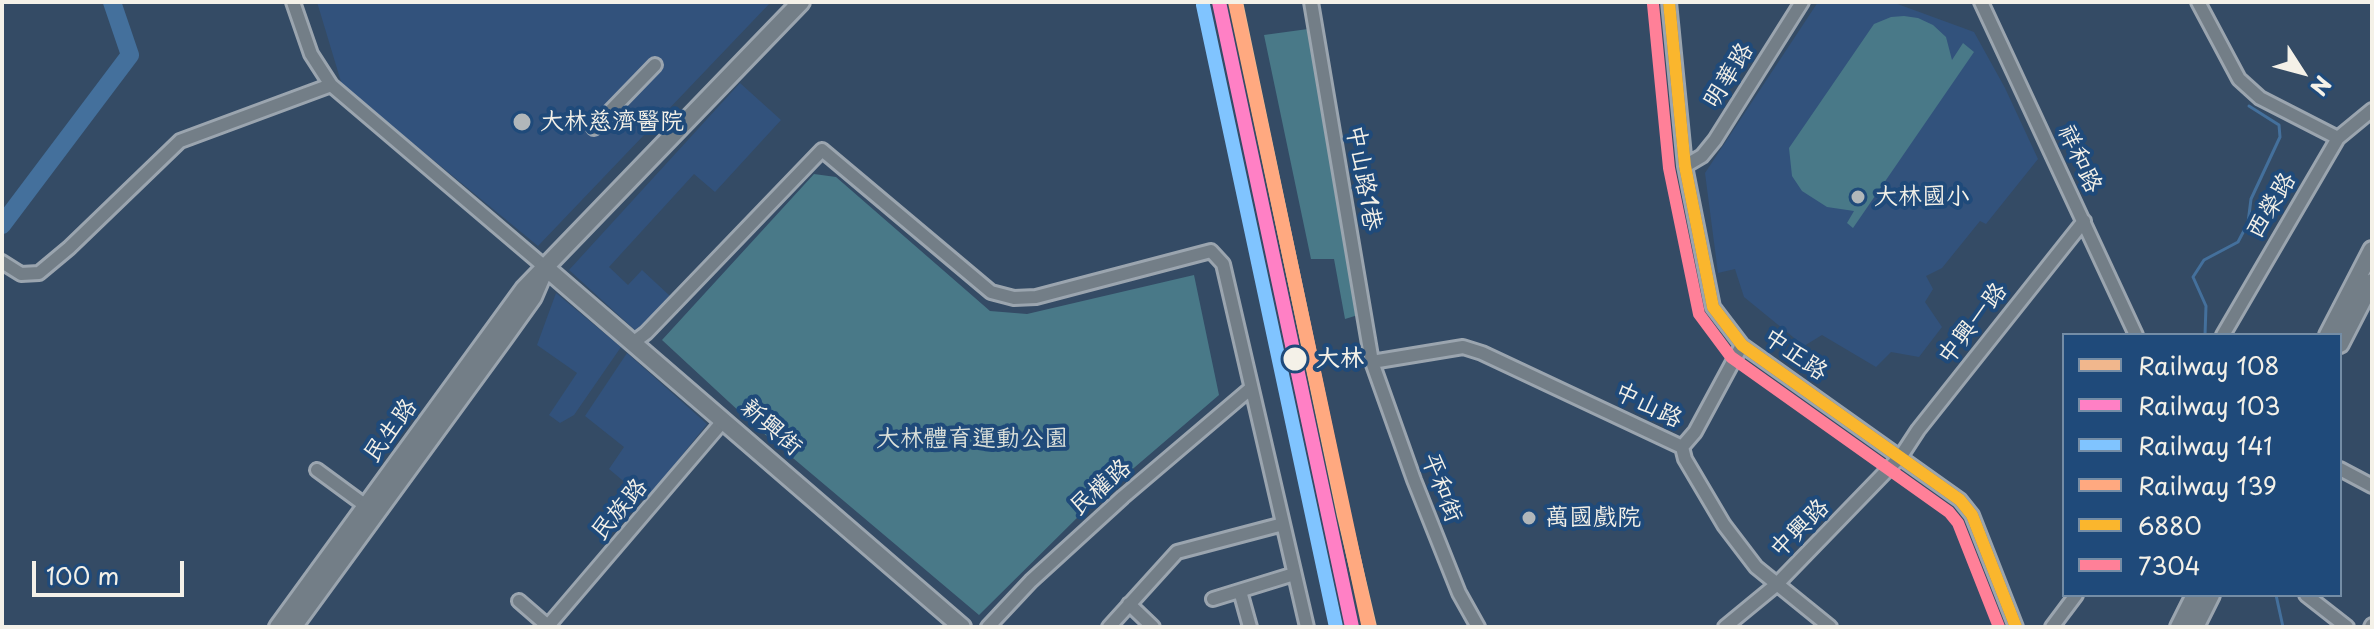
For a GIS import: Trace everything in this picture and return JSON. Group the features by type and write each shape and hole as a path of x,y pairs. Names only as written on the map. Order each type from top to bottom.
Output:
{"main road":[{"name":"民生路","path":"278,627 524,289 797,6"},
{"path":"2329,333 2372,250"},
{"name":"民生路","path":"293,627 533,297 546,268"},
{"name":"新興街","path":"546,268 962,627"},
{"path":"2342,340 2372,282"},
{"path":"2179,627 2194,597"},
{"path":"2195,627 2210,597"}],"street":[{"path":"293,2 311,54 331,85 546,268"},
{"name":"中山路1巷","path":"1311,2 1372,362"},
{"name":"中正路","path":"1669,2 1685,166 1713,307 1742,345 1960,500 1972,515 2016,627"},
{"name":"明華路","path":"1685,166 1702,156 1715,140 1802,2"},
{"name":"祥和路","path":"1981,2 2135,333"},
{"path":"2198,2 2239,79 2260,98 2338,138"},
{"path":"594,128 655,65"},
{"path":"2,262 21,274 39,273 180,141 331,85"},
{"name":"西榮路","path":"2224,333 2338,138 2372,110"},
{"path":"634,342 822,150 991,292 1014,298 1036,297 1211,251 1223,264 1307,627"},
{"name":"中興一路","path":"1901,456 1937,405 2084,221"},
{"path":"1682,447 1695,432 1742,345"},
{"name":"中山路","path":"1372,362 1463,347 1482,353 1682,447 1685,459 1724,525 1756,567 1830,627"},
{"name":"平和街","path":"1372,362 1459,593 1478,627"},
{"name":"民權路","path":"988,627 1031,581 1123,497 1250,389"},
{"name":"民族路","path":"548,627 724,420"},
{"name":"中興路","path":"1725,627 1776,585 1901,456"},
{"path":"317,470 366,506"},
{"path":"2342,470 2372,486"},
{"path":"1109,627 1177,552 1283,524"},
{"path":"1213,599 1294,574"},
{"path":"1240,591 1250,627"},
{"path":"2052,627 2074,597"},
{"path":"2309,597 2347,627"},
{"path":"519,601 548,627"},
{"path":"1129,604 1153,627"}],"shaded area":[{"name":"大林慈濟醫院","path":"317,2 771,2 538,246 342,85"},
{"name":"大林國小","path":"1818,2 1892,2 1974,32 2005,88 2038,159 1986,224 1980,221 1942,268 1926,276 1933,289 1925,302 1942,327 1919,357 1891,352 1876,367 1822,335 1804,346 1744,297 1735,269 1718,273 1705,173"},
{"path":"740,83 781,120 715,192 694,174 609,267 628,285 642,270 670,296 637,332 569,270"},
{"path":"556,293 621,347 574,415 560,423 549,415 577,373 537,345"},
{"path":"627,353 707,424 646,500 609,469 624,447 585,416"}],"green space":[{"path":"1904,16 1933,25 1946,37 1952,60 1963,43 1974,52 1853,228 1847,223 1854,211 1827,207 1802,191 1792,176 1789,148 1874,24"},
{"path":"1308,29 1358,315 1345,319 1334,259 1311,259 1264,35"},
{"name":"大林體育運動公園","path":"814,174 836,177 990,311 1027,314 1194,275 1219,395 1086,509 979,615 755,426 662,340"}],"waterway":[{"path":"2,225 130,55 112,2"},
{"path":"2205,333 2206,306 2193,277 2204,260 2238,242 2248,223 2251,199 2280,137 2279,125 2249,106"},
{"path":"2276,597 2283,627"}],"rail line":[{"name":"103","path":"1219,2 1352,627"},
{"name":"139","path":"1235,2 1368,624"},
{"name":"108","path":"1236,2 1370,627"},
{"name":"141","path":"1203,5 1336,627"}],"transit line":[{"name":"6880","path":"1669,2 1685,166 1713,307 1742,345 1960,500 1972,515 2016,627"},
{"name":"7304","path":"1653,4 1669,168 1699,314 1731,357 1949,512 1958,523 1999,627"}],"place":[{"name":"大林慈濟醫院","path":"522,122"},
{"name":"大林國小","path":"1858,197"},
{"name":"大林","path":"1295,359"},
{"name":"萬國戲院","path":"1529,518"}]}
